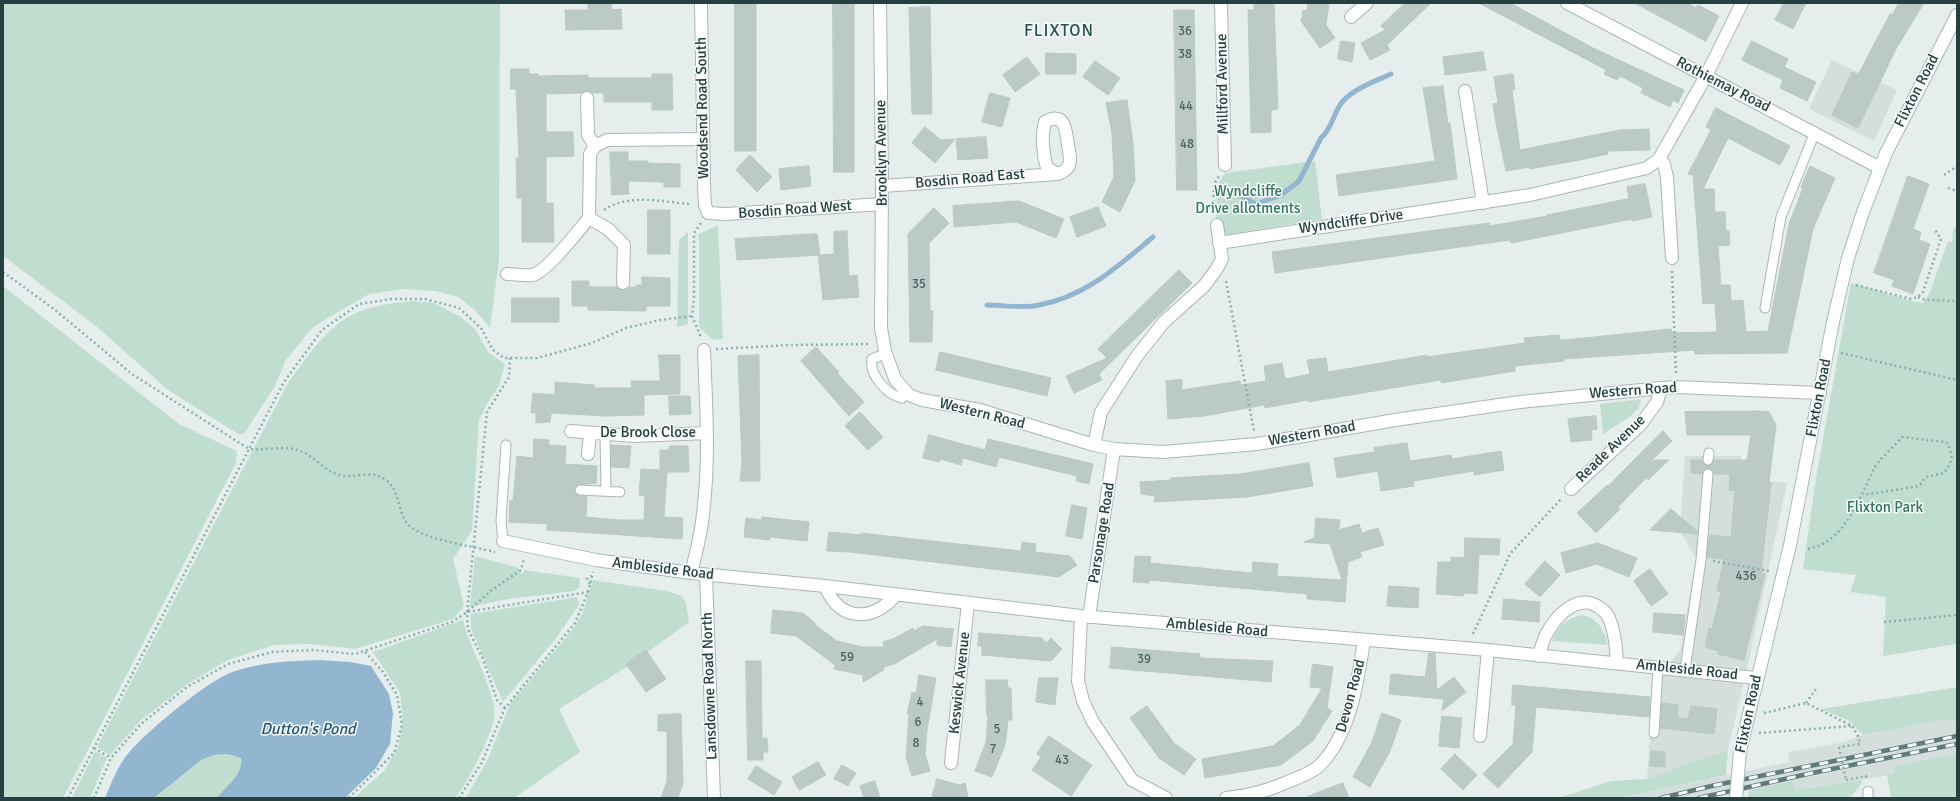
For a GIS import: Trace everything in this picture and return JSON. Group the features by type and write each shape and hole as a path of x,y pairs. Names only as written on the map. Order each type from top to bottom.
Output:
{"street":[{"name":"Woodsend Road South","path":"701,3 703,139 706,209"},
{"name":"Brooklyn Avenue","path":"880,3 882,186 881,304"},
{"name":"Millford Avenue","path":"1221,3 1225,165"},
{"path":"1351,16 1367,3"},
{"name":"Rothiemay Road","path":"1566,3 1815,132 1880,168"},
{"name":"Wyndcliffe Drive","path":"1219,243 1530,195 1647,168 1659,159 1706,76 1742,3"},
{"name":"Flixton Road","path":"1736,798 1743,734 1749,715 1756,678 1784,573 1833,322 1844,274 1862,212 1880,168 1957,15"},
{"path":"1465,91 1483,203"},
{"path":"587,98 588,135 595,146"},
{"path":"507,274 532,275 538,273 592,219 590,154 595,146 607,140 703,139"},
{"path":"1659,159 1664,164 1667,177 1672,258"},
{"name":"Bosdin Road East","path":"882,186 1058,174"},
{"name":"Bosdin Road West","path":"706,209 726,214 882,204"},
{"path":"592,219 613,233 624,245 623,284"},
{"path":"1094,445 1101,412 1137,356 1164,322 1204,286 1222,259 1217,225"},
{"name":"Western Road","path":"881,304 884,349 895,379 907,393 922,400 980,410 1094,445 1114,449 1163,452 1257,444 1395,420 1520,402 1661,388 1676,387 1820,393"},
{"path":"691,573 703,514 707,433 704,350"},
{"name":"Reade Avenue","path":"1571,489 1641,424 1657,402 1661,388"},
{"name":"De Brook Close","path":"571,431 633,436 707,433"},
{"name":"De Brook Close","path":"588,454 590,433"},
{"name":"Parsonage Road","path":"1114,449 1085,617 1078,681 1083,701 1093,722 1132,780 1166,798"},
{"name":"Ambleside Road","path":"503,541 596,560 706,575 825,586 1085,617 1466,648 1756,678"},
{"name":"Lansdowne Road North","path":"706,575 714,798"},
{"path":"825,586 829,597 837,606 844,611 858,614 878,611 888,604 896,595"},
{"name":"Ambleside Road","path":"1539,656 1547,633 1559,618 1568,608 1577,603 1584,602 1595,604 1608,616 1615,636 1617,663"},
{"name":"Keswick Avenue","path":"951,763 968,603"},
{"name":"Devon Road","path":"1226,798 1273,788 1297,778 1317,768 1331,752 1341,735 1349,713 1364,640"},
{"path":"1480,736 1488,650"}],"lane":[{"path":"1765,308 1781,217 1815,132"},
{"path":"605,434 606,491"},
{"path":"503,541 501,521 506,445"},
{"path":"1685,670 1701,560 1708,474"},
{"path":"580,490 620,492"},
{"path":"1654,733 1658,668"}],"path":[{"path":"1217,225 1213,219 1214,184 1225,165"},
{"path":"1944,175 1957,166"},
{"path":"1948,188 1957,192"},
{"path":"592,219 610,207 625,201 706,209 694,234 694,298 692,316 698,332 704,342 704,350 791,345 884,349"},
{"path":"1844,274 1851,283 1911,299 1918,297 1923,292 1941,239 1935,230"},
{"path":"1672,258 1676,387"},
{"path":"1222,259 1257,444"},
{"path":"3,272 54,309 132,374 249,449 262,451 285,448 303,452 329,471 345,476 368,474 386,479 396,492 400,510 407,524 422,534 436,539 474,546"},
{"path":"1918,297 1926,300 1957,301"},
{"path":"68,798 284,382 322,330 359,304 391,299 424,299 459,308 481,328 493,350 504,358 536,358 592,343 626,328 660,320 692,316"},
{"path":"1838,353 1957,380"},
{"path":"505,708 497,700 483,659 468,629 468,612 487,412 509,377 510,358"},
{"path":"1808,548 1822,544 1833,536 1850,517 1863,495 1876,466 1902,437 1946,442 1952,451 1952,458 1944,473 1926,477 1919,486 1863,495"},
{"path":"1466,648 1510,554 1571,489"},
{"path":"94,798 111,758 140,724 187,688 228,664 272,652 313,650 356,654 452,622 468,612 492,590 521,570 527,546"},
{"path":"459,798 482,762 505,708 575,623 588,592 596,560"},
{"path":"1701,560 1784,573"},
{"path":"468,612 588,592"},
{"path":"1884,622 1957,615"},
{"path":"349,798 394,753 402,725 397,695 384,672 365,652"},
{"path":"1806,703 1816,689"},
{"path":"1749,715 1757,716 1768,711 1806,703 1852,726 1858,736 1860,744 1839,747 1846,780 1862,777"},
{"path":"1743,734 1852,726"},
{"path":"94,748 111,758"}],"shaded area":[{"path":"1832,60 1897,90 1874,141 1809,109"},
{"path":"1685,456 1741,456 1741,478 1787,483 1728,750 1647,779 1654,680 1680,651 1696,559 1680,531"},
{"path":"1942,720 1957,721 1957,754 1893,766 1895,774 1826,786 1794,789 1793,781 1715,798 1620,798 1789,762 1788,752 1845,742 1858,736"}],"green space":[{"path":"3,3 500,3 499,260 490,328 474,309 458,297 436,291 403,289 369,294 313,327 286,360 275,386 244,434 238,434 168,390 96,326 3,256"},
{"name":"Wyndcliffe Drive allotments","path":"1315,161 1322,219 1225,235 1224,230 1216,218 1217,185 1225,173"},
{"path":"718,225 723,339 713,340 699,327 699,234"},
{"name":"Flixton Park","path":"1957,226 1957,644 1883,656 1886,597 1850,592 1856,575 1803,569 1816,478 1851,283 1923,303 1930,292 1948,241 1952,242 1953,230"},
{"path":"688,232 688,324 677,327 679,240"},
{"path":"3,286 179,424 237,451 236,463 63,798 3,798"},
{"path":"412,301 434,303 461,317 475,329 488,352 505,364 499,386 488,402 479,420 472,531 453,559 464,606 453,619 355,649 310,644 274,645 228,660 186,685 140,721 110,755 97,747 288,383 327,333 347,318 358,312 371,308"},
{"path":"1641,399 1639,408 1628,418 1603,434 1600,404"},
{"path":"475,556 519,568 519,572 523,574 524,570 580,578 579,588 574,591 508,599 470,607"},
{"path":"593,580 666,591 682,596 686,603 689,622 630,665 559,709 580,752 514,798 466,798 488,759 510,704 573,629 582,614"},
{"path":"577,597 579,605 556,638 503,702 471,629 471,614"},
{"path":"1583,615 1597,622 1605,634 1608,645 1552,641 1557,631 1563,624 1572,618"},
{"path":"463,620 494,705 494,719 488,738 466,781 455,798 354,798 384,771 398,747 403,722 400,693 373,652"},
{"path":"1957,687 1957,721 1942,720 1863,735 1849,721 1821,709"},
{"path":"1728,750 1726,775 1620,798 1558,798 1611,781 1647,779"},
{"path":"95,751 107,758 90,798 72,798"},
{"path":"227,754 241,758 240,770 234,780 217,798 154,798 201,760 214,755"},
{"path":"1957,754 1957,798 1891,798 1887,775 1895,774 1893,766"},
{"path":"1859,780 1863,781 1850,798 1748,798 1749,790 1793,781 1795,789 1826,786"}],"water":[{"name":"Dutton's Pond","path":"319,660 350,662 371,666 389,694 393,713 390,744 376,768 345,798 217,798 234,780 240,769 241,758 227,754 214,755 201,760 154,798 105,798 117,771 130,752 157,725 208,685 223,676 245,668 277,662"}],"building":[{"path":"588,3 611,3 612,10 621,9 622,29 566,30 565,10 588,10"},
{"path":"735,3 756,3 756,151 735,151"},
{"path":"833,3 854,3 854,172 834,172"},
{"path":"1254,3 1274,3 1278,109 1271,110 1271,132 1251,133 1248,10 1254,10"},
{"path":"1308,3 1329,4 1326,25 1335,38 1320,48 1301,21 1303,10 1307,11"},
{"path":"1405,3 1431,3 1387,45 1390,50 1370,60 1361,43 1385,30 1381,26"},
{"path":"1479,3 1510,3 1593,48 1684,90 1678,103 1673,100 1670,107 1641,93 1643,88 1620,76 1617,80 1604,74 1606,70"},
{"path":"1635,3 1687,3 1696,8 1698,5 1719,16 1706,41"},
{"path":"1784,3 1806,3 1793,29 1775,20"},
{"path":"1899,3 1924,3 1896,49 1858,128 1832,115 1852,72 1858,75 1890,14 1892,15"},
{"path":"930,7 932,114 912,114 909,8"},
{"path":"1174,10 1194,10 1197,190 1177,190"},
{"path":"1341,41 1355,43 1352,62 1338,59"},
{"path":"1752,41 1788,59 1784,67 1816,82 1807,101 1780,88 1783,80 1742,60"},
{"path":"1483,52 1486,70 1445,75 1443,57"},
{"path":"1046,53 1076,54 1076,74 1046,74"},
{"path":"1027,57 1040,74 1015,92 1003,75"},
{"path":"1095,61 1120,78 1108,95 1083,77"},
{"path":"511,69 529,69 529,74 538,74 538,76 588,75 588,78 652,78 652,74 672,74 673,110 652,110 652,102 604,102 604,93 592,93 587,91 582,93 546,94 546,132 573,132 574,156 546,157 546,203 553,203 554,242 522,242 522,198 517,198 516,158 519,158 516,89 511,89"},
{"path":"1513,74 1515,89 1512,90 1520,150 1620,130 1649,129 1650,150 1608,151 1608,154 1580,160 1530,169 1530,167 1506,171 1493,104 1498,103 1494,77"},
{"path":"1443,86 1448,124 1450,123 1457,179 1339,196 1336,175 1435,161 1423,88"},
{"path":"990,93 1010,98 1002,127 982,122"},
{"path":"1127,100 1133,143 1135,181 1120,212 1102,202 1114,177 1112,133 1106,103"},
{"path":"1716,108 1790,146 1780,165 1728,138 1703,189 1714,189 1715,212 1725,212 1726,231 1729,231 1730,245 1718,246 1721,285 1730,285 1731,301 1743,300 1746,332 1768,331 1789,224 1803,188 1801,187 1810,166 1835,178 1813,229 1787,353 1695,354 1695,350 1564,359 1564,361 1515,366 1515,371 1441,383 1441,380 1308,402 1308,400 1265,408 1264,405 1204,416 1168,419 1166,381 1182,379 1182,390 1240,381 1241,385 1266,381 1264,366 1282,363 1285,379 1310,374 1307,360 1326,358 1328,372 1427,355 1427,357 1525,343 1524,338 1559,335 1560,340 1671,329 1672,333 1717,332 1715,303 1703,304 1693,175 1688,174 1711,130 1706,127"},
{"path":"925,127 941,140 955,139 935,163 912,143"},
{"path":"986,137 988,158 958,160 956,139"},
{"path":"610,152 628,152 628,161 680,164 680,187 664,187 664,182 628,181 629,194 612,195"},
{"path":"750,155 772,177 757,192 736,170"},
{"path":"809,166 811,186 781,190 779,169"},
{"path":"1908,176 1929,184 1913,229 1921,232 1919,240 1930,244 1913,294 1892,286 1894,280 1874,273"},
{"path":"1645,184 1652,217 1632,221 1632,219 1511,243 1510,240 1275,273 1272,252 1489,223 1490,226 1547,216 1627,199 1629,198 1627,187"},
{"path":"1019,201 1064,219 1056,238 1016,222 954,227 953,206"},
{"path":"1098,207 1106,226 1077,237 1070,217"},
{"path":"934,208 949,223 929,243 930,311 933,311 932,342 910,342 908,234"},
{"path":"648,210 670,210 670,254 648,254"},
{"path":"847,231 849,276 857,275 859,297 823,300 818,255 834,254 834,232"},
{"path":"817,234 820,255 737,260 735,239"},
{"path":"1179,270 1192,283 1099,374 1102,380 1074,393 1066,376 1107,358 1098,349"},
{"path":"642,277 670,278 670,306 646,306 646,311 588,310 588,306 572,306 572,281 589,281 589,287 617,287 623,290 629,287 636,287 636,285 642,285"},
{"path":"512,298 559,298 559,322 512,322"},
{"path":"816,347 839,372 837,373 864,402 849,416 801,361"},
{"path":"940,352 1051,378 1047,396 936,370"},
{"path":"659,355 680,355 680,394 644,395 644,415 605,416 553,413 551,414 550,422 536,423 536,413 531,413 533,393 555,395 555,382 594,385 594,388 632,388 631,381 660,381"},
{"path":"759,355 760,481 740,481 742,463 738,356"},
{"path":"669,396 690,396 691,414 670,415"},
{"path":"860,412 883,437 868,450 845,426"},
{"path":"1685,412 1769,412 1776,425 1761,573 1765,574 1744,660 1718,654 1718,651 1705,647 1709,628 1712,629 1721,592 1717,591 1724,559 1707,557 1710,535 1731,537 1735,491 1729,490 1730,474 1714,474 1712,469 1708,468 1703,470 1702,474 1691,473 1691,460 1702,460 1704,464 1708,466 1712,464 1714,460 1747,460 1751,435 1687,435"},
{"path":"1596,416 1597,429 1591,430 1592,440 1571,442 1568,419"},
{"path":"1663,431 1672,441 1652,460 1669,460 1648,480 1646,478 1618,507 1620,509 1596,533 1577,513 1607,485 1608,486"},
{"path":"929,435 985,450 988,439 1093,464 1089,484 1076,481 1077,476 999,457 996,467 963,458 961,465 940,459 939,462 923,458"},
{"path":"534,439 549,440 549,445 566,446 565,464 597,466 596,483 578,485 575,487 575,492 579,496 587,496 586,517 619,520 644,520 645,496 639,495 641,469 660,470 660,450 669,450 669,446 688,446 689,472 667,472 664,517 683,518 682,539 547,530 547,524 509,522 510,500 513,501 517,456 533,458"},
{"path":"1407,443 1410,461 1451,455 1452,459 1501,451 1504,470 1474,475 1474,471 1413,481 1414,486 1381,491 1378,471 1337,478 1334,458 1375,452 1374,448"},
{"path":"612,445 631,446 629,468 612,467"},
{"path":"1309,463 1313,486 1247,497 1154,502 1155,496 1141,494 1140,482 1171,480 1171,478 1240,474"},
{"path":"1072,505 1087,508 1082,539 1066,536"},
{"path":"1671,509 1697,531 1697,534 1650,530"},
{"path":"762,517 809,522 807,541 770,537 770,540 744,537 746,518 762,520"},
{"path":"1316,518 1340,520 1339,530 1359,524 1362,533 1378,528 1384,545 1360,552 1362,557 1348,562 1345,602 1307,599 1307,594 1149,580 1149,583 1133,582 1135,556 1151,557 1150,563 1252,573 1253,562 1278,564 1277,576 1342,580 1330,544 1304,542 1314,538"},
{"path":"829,532 861,535 861,533 1021,551 1022,542 1036,544 1035,552 1070,556 1077,565 1059,577 850,552 827,551"},
{"path":"1465,538 1500,539 1499,555 1479,554 1477,594 1464,593 1464,596 1436,594 1438,562 1451,562 1451,557 1464,558"},
{"path":"1598,543 1637,558 1629,577 1597,564 1566,573 1561,553"},
{"path":"1545,561 1560,575 1540,597 1525,584"},
{"path":"1650,569 1668,594 1651,606 1634,581"},
{"path":"1389,586 1419,588 1418,608 1387,606"},
{"path":"1504,599 1540,602 1539,622 1502,619"},
{"path":"773,610 803,613 815,623 814,624 837,641 863,647 884,647 883,642 893,639 913,628 914,631 923,626 954,629 951,647 937,645 937,639 894,664 884,667 884,670 863,682 863,675 834,669 835,665 796,636 771,633"},
{"path":"1654,613 1685,615 1683,635 1653,632"},
{"path":"979,633 1042,638 1046,643 1051,638 1062,649 1051,661 982,655 982,646 978,646"},
{"path":"1112,647 1200,654 1200,658 1273,661 1271,682 1110,668"},
{"path":"646,650 666,679 646,692 626,664"},
{"path":"1429,653 1435,653 1437,690 1454,677 1466,692 1442,711 1444,699 1389,694 1391,674 1425,677"},
{"path":"746,661 761,661 762,738 767,738 768,752 763,752 763,760 748,760"},
{"path":"1313,664 1333,667 1327,708 1332,711 1313,741 1281,765 1205,778 1202,759 1273,746 1300,725 1322,688 1310,687"},
{"path":"919,675 936,678 927,730 925,754 930,771 912,776 906,757 909,714 907,714 912,692 916,693"},
{"path":"1039,678 1058,678 1055,705 1036,702"},
{"path":"986,680 1007,680 1008,688 1011,688 1012,720 1008,720 1005,745 992,777 975,771 986,742 988,715"},
{"path":"1513,685 1650,697 1649,717 1536,707 1532,752 1498,788 1483,774 1513,744 1516,705 1512,705"},
{"path":"1662,703 1678,705 1678,718 1688,719 1691,706 1717,709 1714,734 1660,728"},
{"path":"1147,706 1174,743 1196,759 1184,775 1159,758 1130,718"},
{"path":"1382,713 1401,720 1390,751 1370,787 1353,777 1372,742"},
{"path":"681,714 683,783 678,798 661,798 667,781 667,731 658,731 658,715"},
{"path":"1442,716 1462,718 1459,748 1439,746"},
{"path":"1049,736 1092,765 1071,796 1032,770 1041,757 1037,754"},
{"path":"1651,751 1665,752 1665,767 1650,766"},
{"path":"1455,754 1477,775 1463,790 1441,769"},
{"path":"818,762 826,775 799,790 792,777"},
{"path":"842,765 856,773 848,786 834,779"},
{"path":"756,766 782,782 774,795 748,779"},
{"path":"937,779 959,785 965,783 968,798 932,798"},
{"path":"875,781 880,798 864,798 860,786"},
{"path":"1343,783 1349,798 1307,798 1307,797"}],"waterway":[{"path":"1240,196 1256,204 1281,195 1299,181 1321,138 1331,125 1337,110 1343,101 1353,92 1391,74"},
{"path":"987,305 1020,307 1033,306 1056,301 1071,295 1100,279 1153,237"}],"railway":[{"path":"1661,798 1716,785 1957,736"},
{"path":"1699,798 1812,773 1957,744"}],"district":[{"name":"FLIXTON","path":"1059,32"}]}
